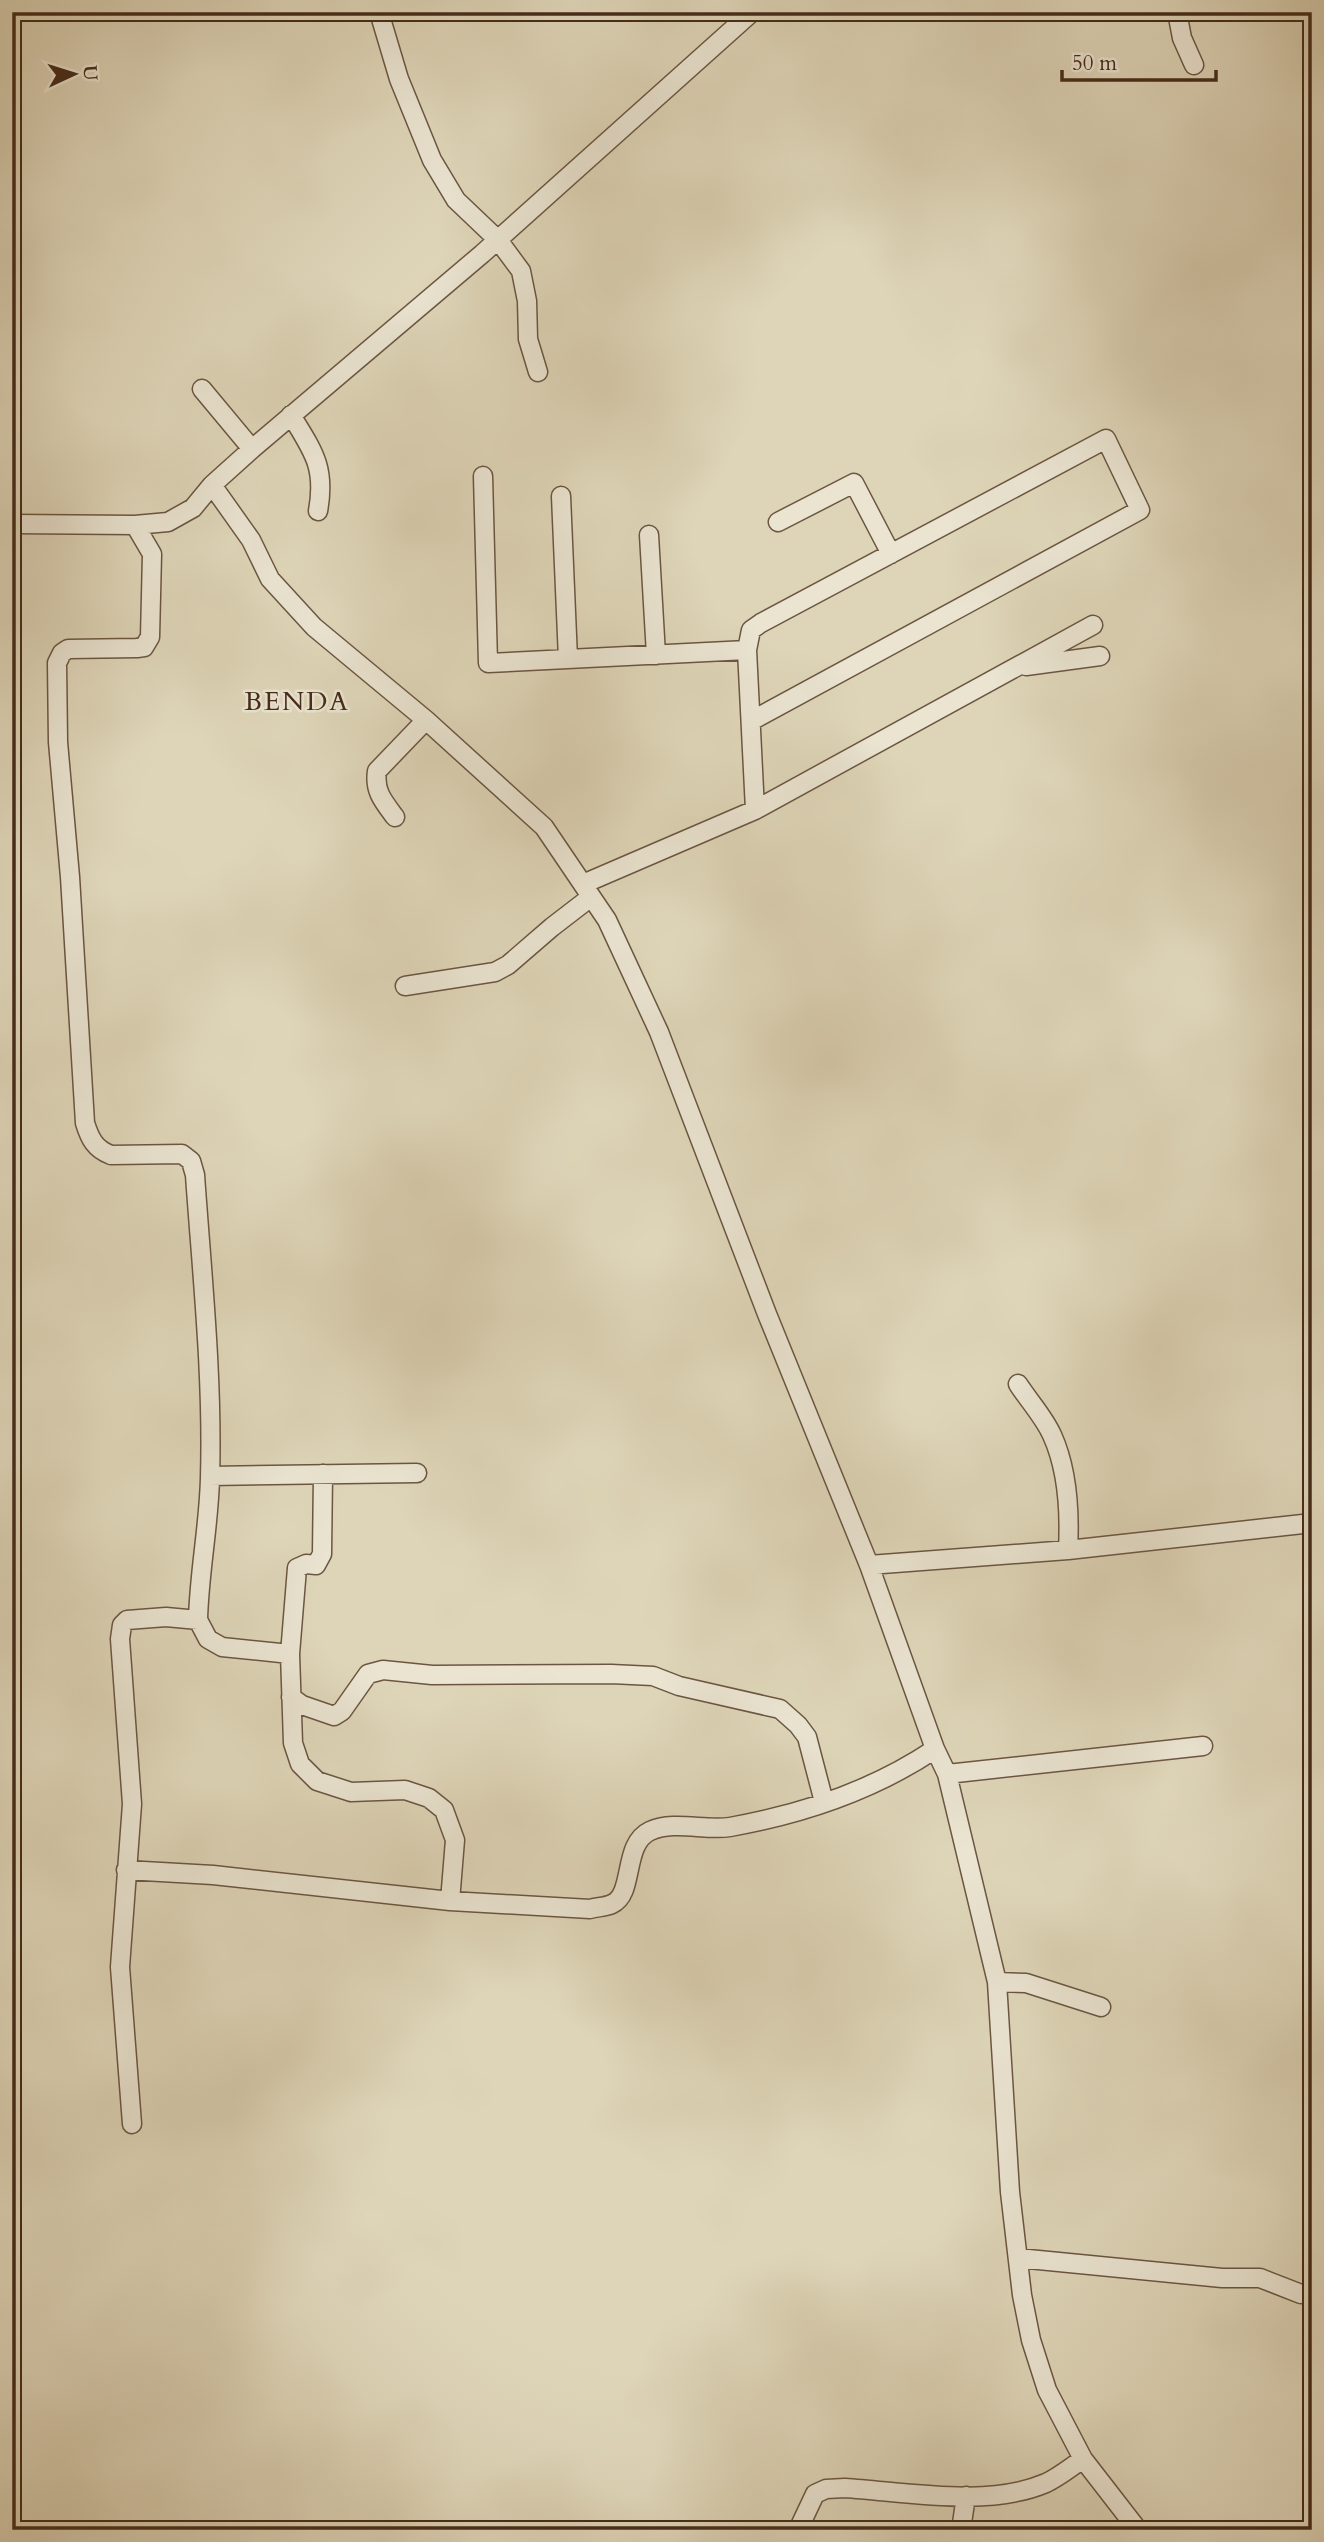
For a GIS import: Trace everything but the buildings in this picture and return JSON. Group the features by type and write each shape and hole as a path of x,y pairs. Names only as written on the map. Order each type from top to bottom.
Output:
{"street":[{"path":"379,12 399,79 432,160 456,200 498,240 521,271 527,301 528,339 538,372"},
{"path":"12,524 135,525 168,522 193,508 212,485 252,449 498,240 752,12"},
{"path":"1177,12 1182,38 1194,65"},
{"path":"202,389 252,449"},
{"path":"291,415 316,456 321,494 318,511"},
{"path":"751,721 1140,510 1106,439 751,630 747,650 755,810"},
{"path":"483,476 488,663 747,650"},
{"path":"778,522 854,483 891,554"},
{"path":"212,485 251,540 270,579 314,627 426,720 544,827 607,920 659,1032 767,1314 869,1565 935,1749 947,1774 997,1982 1010,2192 1022,2295 1035,2353 1047,2390 1083,2459 1138,2530"},
{"path":"561,496 568,659"},
{"path":"135,525 152,554 153,563 151,629 147,642 136,648 68,649 62,653 57,663 59,754 70,877 84,1110 89,1134 101,1151 111,1155 182,1154 191,1161 195,1175 204,1299 211,1476 198,1620 208,1639 222,1647 289,1654"},
{"path":"649,535 656,655"},
{"path":"405,986 495,972 509,965 552,927 587,890 755,810 1093,625"},
{"path":"1016,668 1100,656"},
{"path":"395,817 377,794 377,771 426,720"},
{"path":"1018,1384 1051,1434 1062,1463 1070,1520 1068,1550"},
{"path":"211,1476 416,1473"},
{"path":"323,1474 322,1554 316,1565 306,1564 297,1568 289,1654 293,1743 296,1754 300,1765 317,1781 351,1792 405,1790 429,1798 444,1811 454,1840 450,1901"},
{"path":"869,1565 1068,1550 1312,1523"},
{"path":"132,2123 120,1967 132,1804 120,1639 122,1625 127,1620 166,1617 198,1620"},
{"path":"291,1697 334,1716 342,1711 368,1674 383,1670 432,1675 653,1676 700,1691 780,1709 807,1737 824,1802"},
{"path":"947,1774 1203,1746"},
{"path":"126,1870 214,1875 450,1901 590,1909 612,1904 622,1896 632,1854 649,1831 669,1828 728,1828 824,1802 879,1782 935,1749"},
{"path":"997,1982 1026,1983 1101,2007"},
{"path":"1018,2258 1222,2278 1259,2278 1301,2294"},
{"path":"798,2530 814,2494 826,2489 966,2496 1017,2493 1048,2482 1083,2459"},
{"path":"961,2530 966,2496"}],"district":[{"name":"BENDA","path":"297,701"}]}
